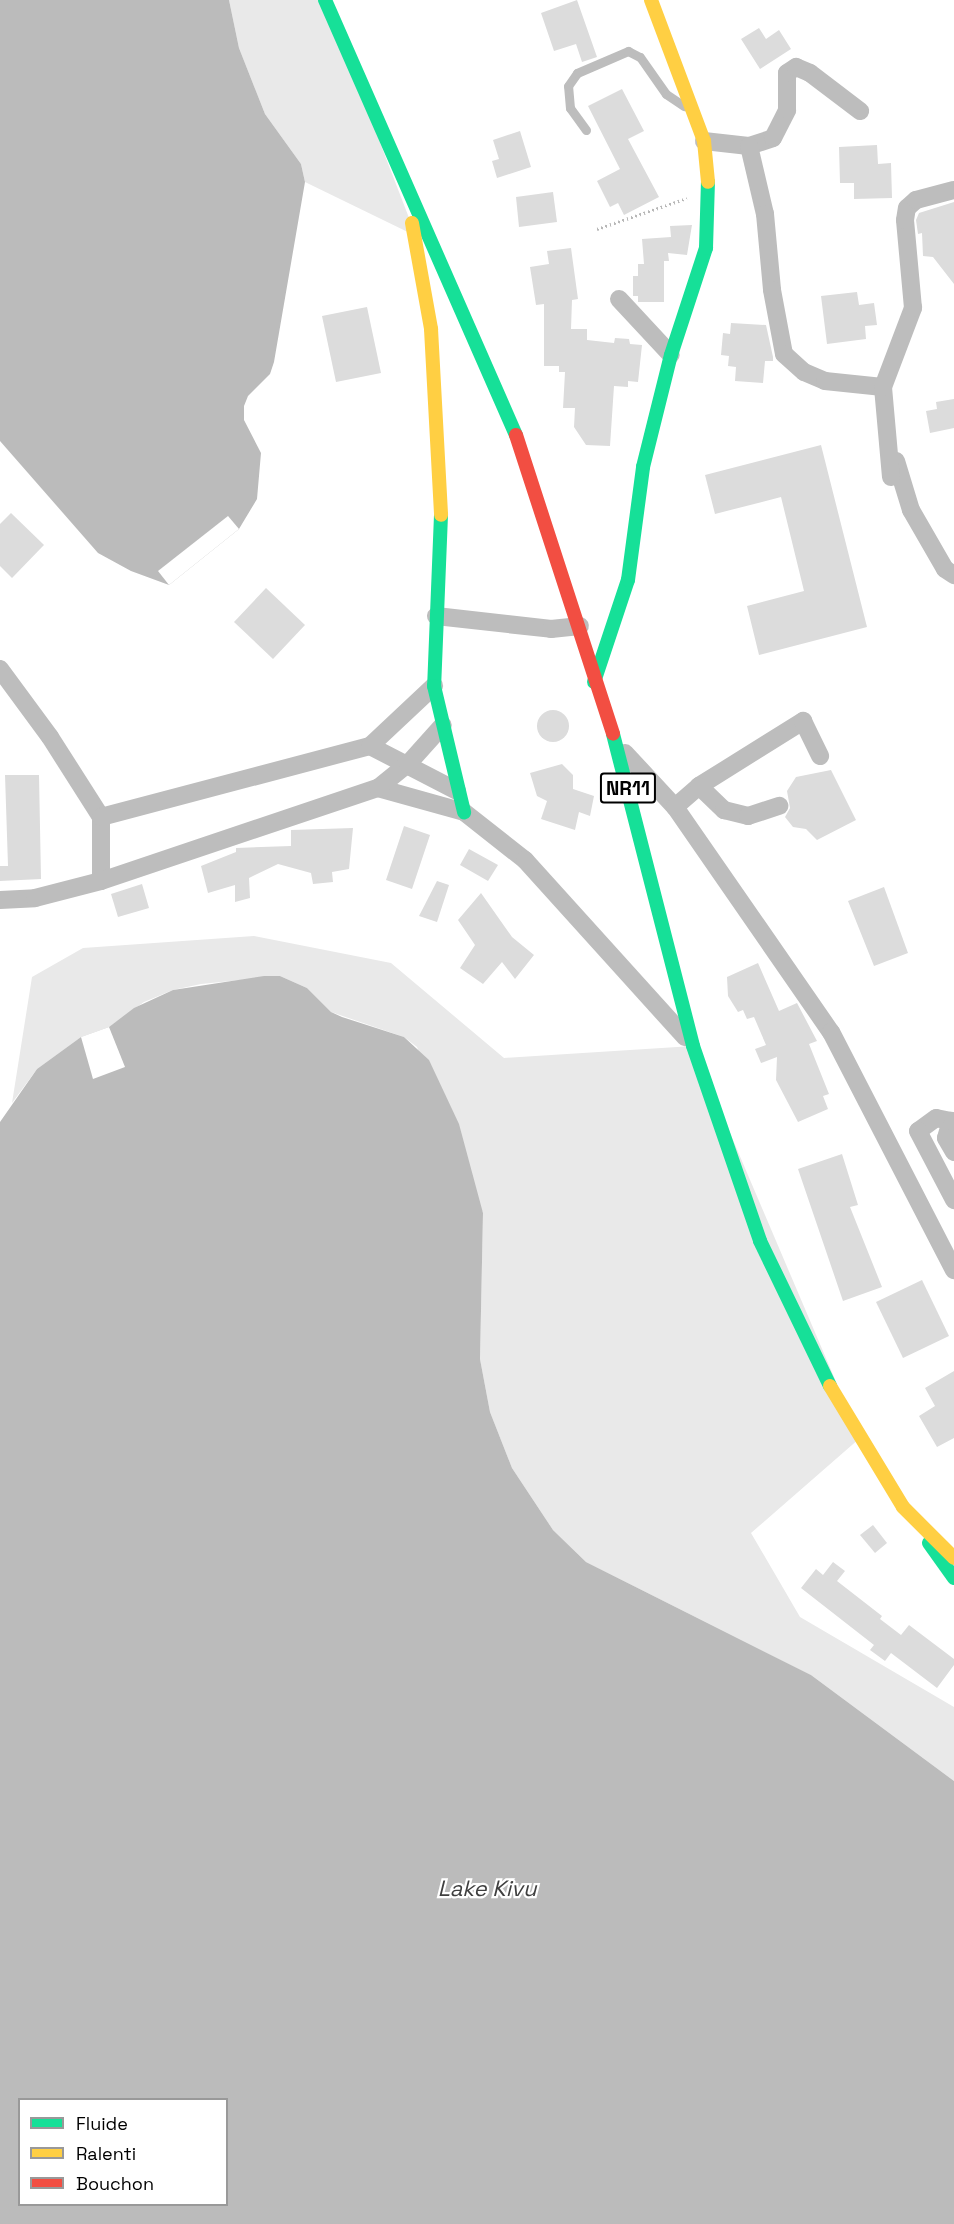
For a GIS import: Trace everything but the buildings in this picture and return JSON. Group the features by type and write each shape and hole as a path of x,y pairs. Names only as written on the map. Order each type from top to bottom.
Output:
{"main road":[{"name":"NR11","path":"325,0 517,438 580,626 594,682 616,742 693,1046 760,1241 821,1371 903,1507 954,1558"},
{"path":"594,682 628,580 643,467 671,355 706,248 709,193 704,141 696,114 651,0"},
{"path":"390,148 416,236 431,329 441,502 434,686 457,791 464,812"},
{"path":"903,1507 954,1578"}],"street":[{"path":"704,141 749,146 778,133 787,110 786,77 794,68 810,72 860,111"},
{"path":"749,146 765,214 784,354 804,372 825,381 883,387"},
{"path":"891,477 883,387 913,308 905,220 907,208 916,200 954,189"},
{"path":"619,299 671,355"},
{"path":"886,426 911,510 945,569 954,575"},
{"path":"436,616 551,629 580,626"},
{"path":"0,669 50,737 101,817 101,881"},
{"path":"101,817 370,746 434,686"},
{"path":"675,807 699,786 803,722 820,756"},
{"path":"0,900 35,898 101,881 378,788 408,764 443,725"},
{"path":"616,742 675,807 831,1032 954,1270"},
{"path":"370,746 457,791"},
{"path":"699,786 724,810 748,816 779,806"},
{"path":"378,788 464,812 525,860 693,1046"},
{"path":"954,1152 945,1138 951,1120 936,1118 918,1131 954,1200"}],"lane":[{"path":"586,130 570,108 568,86 578,74 628,51 640,57 666,94 696,114"}],"path":[{"path":"597,229 709,193"}],"shaded area":[{"path":"229,0 325,0 416,236 305,182 301,164 265,114 239,48"},
{"path":"254,936 391,963 504,1058 693,1046 860,1438 751,1533 800,1617 954,1707 954,1781 811,1675 586,1562 553,1530 512,1468 490,1412 480,1359 483,1213 417,1047 404,1037 331,1012 307,988 280,976 201,984 173,990 144,1002 109,1027 81,1037 37,1069 12,1103 32,977 83,948"}],"water":[{"path":"0,0 229,0 239,48 265,114 301,164 305,182 274,362 270,374 248,396 244,406 244,420 261,453 257,499 239,529 169,585 131,571 98,553 0,441"},
{"name":"Lake Kivu","path":"264,976 280,976 307,988 331,1012 404,1037 429,1060 459,1124 483,1213 480,1359 490,1412 512,1468 553,1530 586,1562 811,1675 954,1781 954,2224 0,2224 0,1122 37,1069 81,1037 109,1027 134,1008 173,990"}],"pier":[{"path":"228,516 239,529 169,585 158,571"},
{"path":"109,1027 125,1067 93,1079 81,1037"}],"traffic: fast":[{"path":"325,0 516,435"},
{"path":"594,682 628,580 643,467 671,355 706,248 708,182"},
{"path":"441,515 434,686 464,812"},
{"path":"613,734 693,1046 760,1241 830,1386"},
{"path":"929,1543 954,1578"}],"traffic: slow":[{"path":"651,0 704,141 708,182"},
{"path":"412,223 431,329 441,515"},
{"path":"830,1386 903,1507 954,1558"}],"traffic: jam":[{"path":"516,435 613,734"}]}
